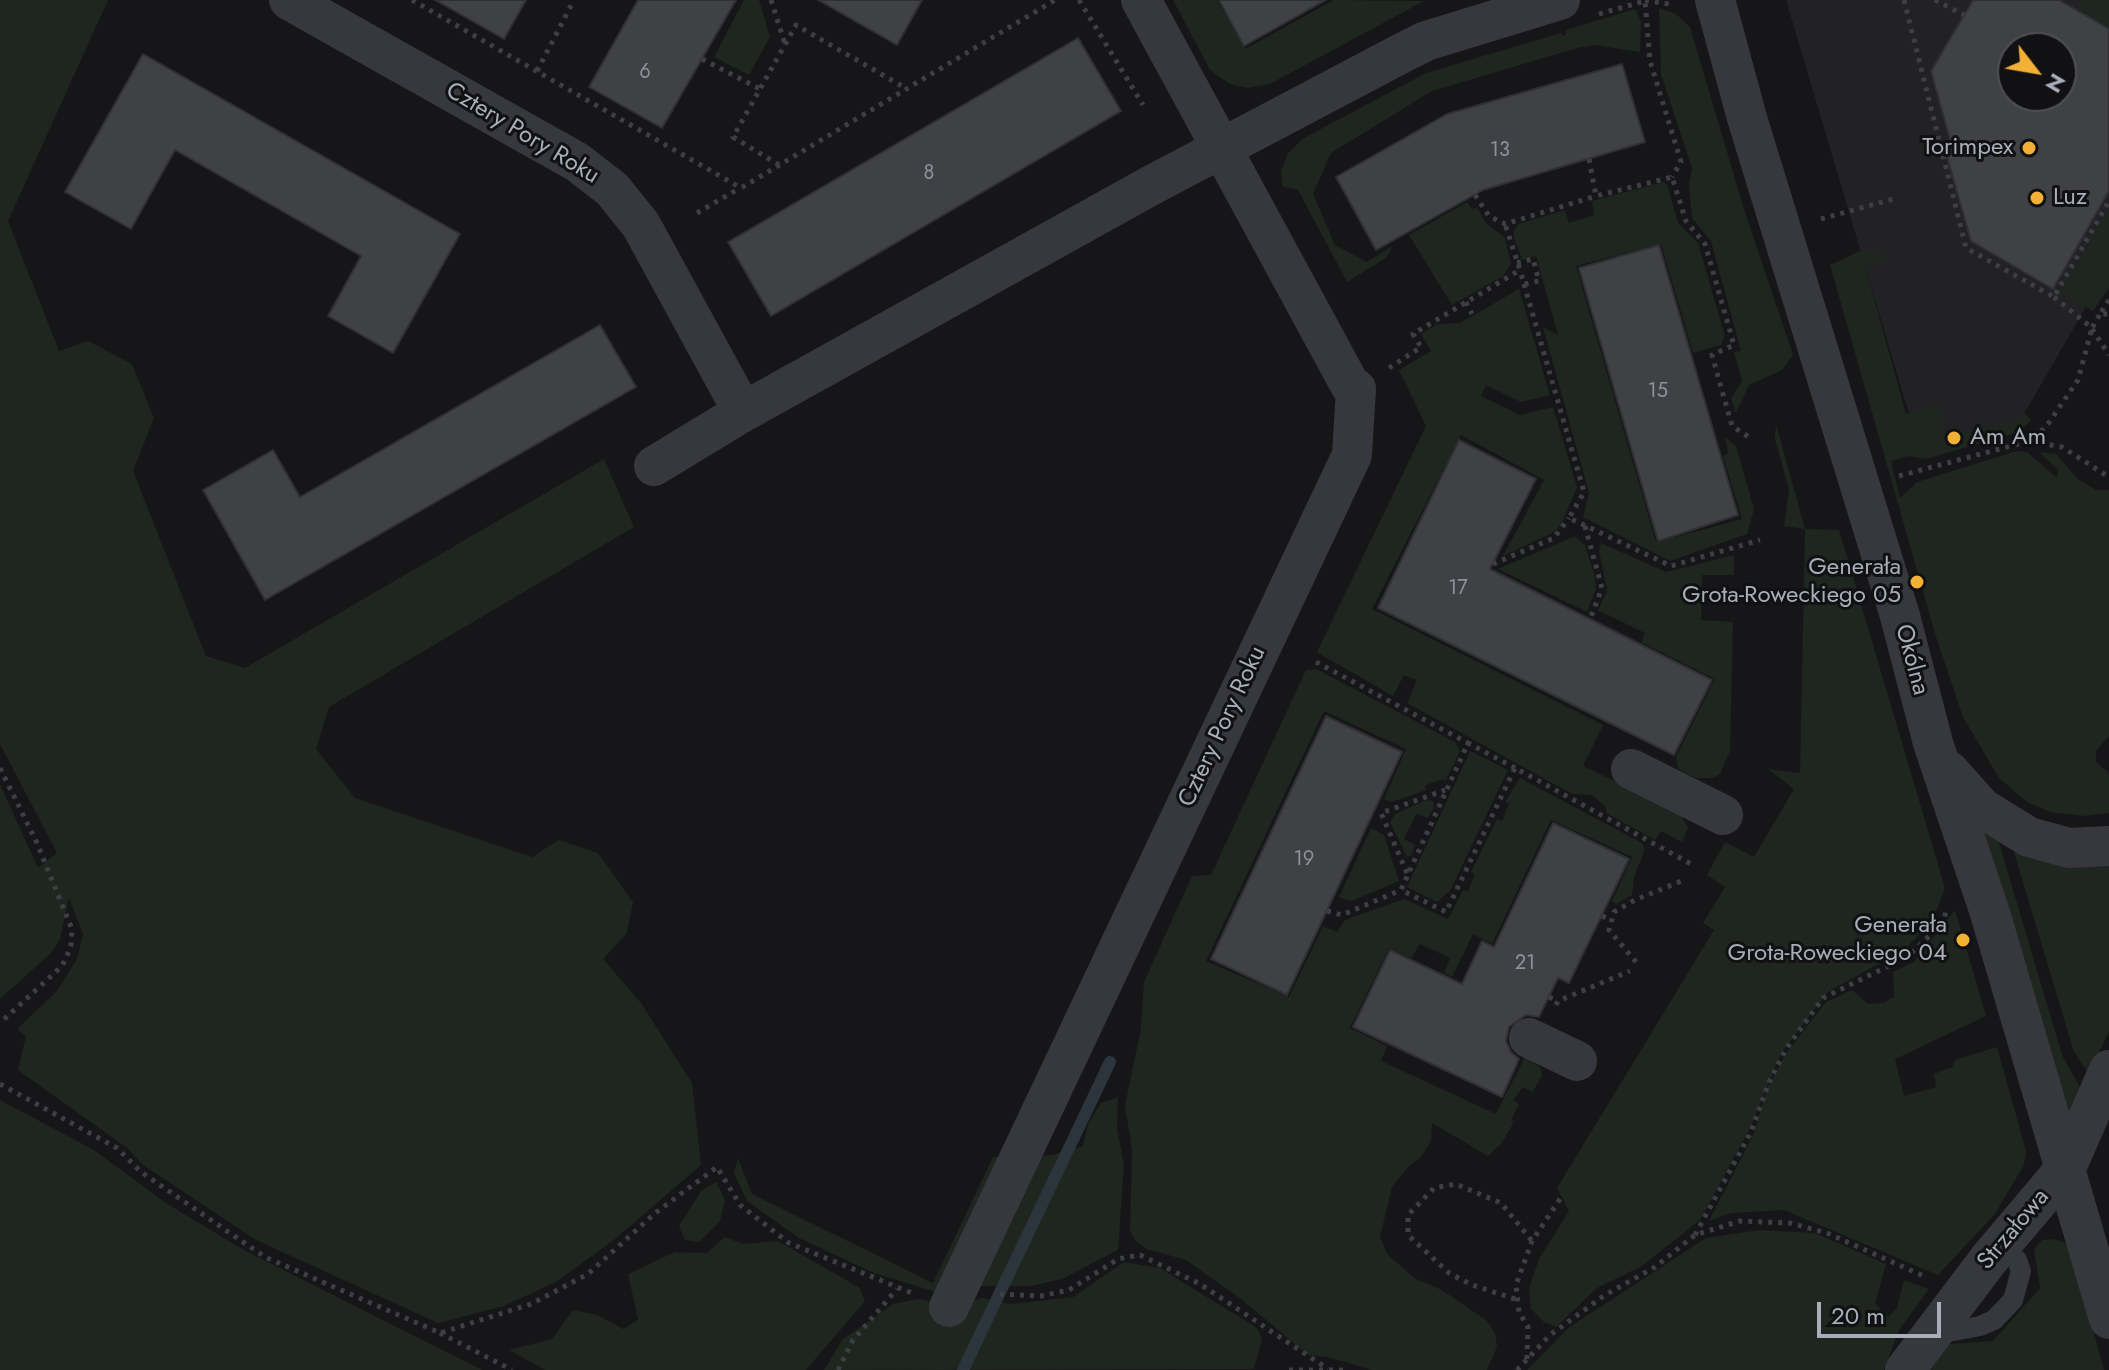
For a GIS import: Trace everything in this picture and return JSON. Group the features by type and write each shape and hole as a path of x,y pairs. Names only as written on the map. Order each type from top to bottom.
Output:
{"street":[{"name":"Cztery Pory Roku","path":"289,0 577,162 612,189 641,225 743,412"},
{"path":"1141,0 1350,385 1356,389"},
{"name":"Okólna","path":"1715,0 1747,118 1900,616 1933,743 1990,913 2109,1319"},
{"path":"654,466 743,412 1223,148 1426,41 1572,9"},
{"name":"Cztery Pory Roku","path":"950,1305 1352,455 1356,389"},
{"path":"1933,743 1965,792 2015,829 2054,846 2109,846"},
{"path":"1631,769 1723,815"},
{"path":"1534,1041 1577,1061"},
{"name":"Strzałowa","path":"1905,1370 2000,1246 2066,1168 2109,1070"}],"lane":[{"path":"1938,1328 1954,1331 1980,1326 1994,1320 2013,1300 2021,1271 2017,1260 2000,1246"}],"path":[{"path":"412,0 741,188"},
{"path":"537,71 574,0"},
{"path":"771,0 785,44"},
{"path":"697,213 1055,0"},
{"path":"1079,0 1143,105"},
{"path":"1904,0 1966,248 2054,297 2092,328 2109,355"},
{"path":"1935,0 1964,15"},
{"path":"1475,195 1493,220 1505,224 1672,177 1681,162 1650,61 1645,1 1572,9"},
{"path":"779,165 733,137 796,25 907,89"},
{"path":"702,59 760,89"},
{"path":"1589,159 1596,196"},
{"path":"1672,177 1686,221 1705,244 1734,345 1712,355 1732,426 1752,439"},
{"path":"1813,219 1836,217 1897,198"},
{"path":"2054,297 2109,201"},
{"path":"1493,564 1554,538 1584,492 1505,224"},
{"path":"1517,263 1533,259 1539,281 1524,284"},
{"path":"1356,389 1421,347 1413,334 1520,270"},
{"path":"1884,481 2029,441 2046,427 2078,380 2092,328 2109,300"},
{"path":"1466,302 1472,314"},
{"path":"2100,314 2109,314"},
{"path":"2029,441 2062,447 2109,477"},
{"path":"1569,518 1671,566 1760,540"},
{"path":"1585,526 1602,588 1590,619"},
{"path":"1316,662 1693,865"},
{"path":"1327,911 1342,915 1401,890 1468,743"},
{"path":"0,768 36,841 72,929 71,947 62,966 0,1023"},
{"path":"1401,890 1446,912 1515,768"},
{"path":"1408,874 1378,811 1446,790"},
{"path":"1636,962 1612,936 1614,912 1684,880"},
{"path":"1695,1235 1751,1132 1769,1082 1786,1049 1823,998 1907,957 1942,924 1950,902"},
{"path":"1602,916 1611,920"},
{"path":"1534,1041 1558,1001 1630,971"},
{"path":"1549,997 1558,1001"},
{"path":"0,1084 117,1148 141,1172 265,1257 440,1333 512,1370"},
{"path":"440,1333 531,1304 588,1274 654,1214 717,1167 740,1205 789,1243 897,1289 950,1305"},
{"path":"1515,1299 1472,1285 1449,1273 1408,1235 1408,1215 1434,1188 1456,1184 1501,1203 1532,1241"},
{"path":"1527,1359 1528,1327 1515,1299 1516,1285 1532,1241 1562,1196"},
{"path":"1517,1370 1550,1335 1605,1295 1655,1267 1695,1235 1740,1221 1790,1223 1827,1233 1963,1293"},
{"path":"1018,1295 1041,1296 1069,1290 1118,1259 1140,1255 1200,1284 1328,1369"},
{"path":"838,1370 853,1340 897,1289"},
{"path":"1289,1370 1344,1370"}],"shaded area":[{"path":"0,0 108,0 8,221 59,351 88,341 132,364 154,418 133,471 206,656 245,668 604,459 634,527 329,707 316,749 355,798 532,857 559,840 598,853 633,902 627,933 603,959 641,1003 692,1083 701,1165 615,1239 556,1282 504,1306 438,1323 256,1240 143,1165 127,1148 18,1070 26,1036 17,1029 57,991 77,959 83,934 69,898 60,939 52,952 0,999 0,784 38,868 57,853 0,744"},
{"path":"744,0 759,0 770,37 749,75 714,57"},
{"path":"1173,0 1217,0 1245,49 1334,0 1424,1 1270,84 1247,88 1230,84 1210,70"},
{"path":"1786,0 2103,0 2109,4 2109,267 2017,426 1917,441"},
{"path":"2082,0 2109,0 2109,27 2078,8"},
{"path":"1659,8 1676,14 1690,27 1743,206 1793,355 1782,370 1749,385 1736,413 1731,398 1742,381 1734,352 1741,351 1711,241 1692,218 1689,184 1692,168 1661,74"},
{"path":"1635,9 1641,21 1640,52 1595,45 1577,48 1432,91 1331,153 1313,194 1335,245 1367,262 1393,246 1386,258 1347,282 1298,190 1282,186 1281,171 1288,153 1304,138 1426,73 1561,33 1562,36 1566,35 1566,30"},
{"path":"1663,182 1667,184 1678,223 1698,243 1725,336 1721,345 1693,353 1661,244 1576,266 1656,542 1742,519 1723,456 1728,453 1725,437 1736,446 1754,509 1747,534 1670,561 1583,517 1589,493 1543,327 1558,335 1536,256 1522,260 1513,234 1518,224 1565,210 1569,223 1594,215 1592,201"},
{"path":"1467,202 1472,209 1477,207 1485,222 1505,238 1511,264 1503,276 1452,305 1409,235"},
{"path":"2109,209 2109,288 2093,311 2060,293"},
{"path":"1865,249 1887,255 1883,261 1865,266 1906,414 1939,405 1944,436 1948,436 1950,446 1963,443 1962,433 2020,420 2024,413 2031,420 2019,432 1926,459 1909,456 1891,461 1900,498 1917,482 2017,451 2027,452 2057,478 2058,470 2039,452 2056,454 2078,479 2096,490 2109,490 2109,736 2096,751 2096,762 2109,773 2109,813 2084,816 2050,812 2027,802 1999,778 1963,717 1936,637 1830,265"},
{"path":"1519,289 1550,395 1521,402 1486,385 1481,396 1520,415 1553,407 1577,487 1561,525 1554,532 1503,556 1544,480 1461,435 1372,609 1603,725 1583,766 1679,812 1688,828 1682,842 1661,831 1655,840 1606,813 1606,807 1592,795 1572,794 1407,703 1417,680 1404,675 1393,696 1317,652 1426,426 1399,370 1431,351 1421,334 1437,324 1460,323"},
{"path":"1776,424 1805,529 1784,526 1789,490 1775,439"},
{"path":"1805,529 1839,530 1945,888 1937,910 1919,935 1905,949 1828,992 1781,1053 1751,1126 1700,1220 1642,1266 1597,1288 1556,1327 1544,1322 1531,1309 1529,1288 1539,1259 1569,1211 1557,1188 1714,930 1703,923 1725,887 1707,875 1725,842 1754,857 1794,789 1768,769 1800,773"},
{"path":"1575,536 1585,545 1595,577 1596,589 1587,612 1498,569"},
{"path":"1601,543 1666,572 1734,555 1734,575 1702,575 1701,620 1733,622 1730,751 1720,774 1713,778 1696,778 1678,769 1676,757 1715,679 1641,642 1645,633 1598,610 1607,591 1599,551"},
{"path":"1316,669 1455,742 1460,751 1445,782 1443,779 1425,785 1426,790 1392,802 1384,799 1406,749 1324,711 1206,961 1289,997 1323,926 1337,932 1345,920 1404,899 1448,919 1463,890 1468,891 1475,874 1471,872 1497,819 1502,821 1509,804 1505,802 1520,778 1642,843 1645,849 1634,877 1632,895 1616,904 1612,901 1632,857 1551,820 1492,944 1473,934 1452,977 1444,973 1450,958 1420,944 1411,958 1389,948 1350,1028 1387,1046 1381,1061 1496,1114 1525,1057 1540,1067 1542,1075 1533,1092 1523,1087 1513,1100 1519,1104 1511,1120 1514,1122 1502,1143 1488,1156 1432,1123 1431,1141 1421,1157 1392,1187 1380,1237 1387,1254 1416,1279 1442,1290 1486,1320 1495,1333 1497,1347 1487,1370 1373,1370 1308,1355 1241,1299 1186,1260 1147,1249 1136,1242 1130,1231 1132,1150 1125,1106 1141,1028 1144,982 1192,876 1211,875 1306,670"},
{"path":"1470,751 1508,770 1450,891 1437,902 1407,887"},
{"path":"1426,800 1433,801 1434,807 1428,818 1416,814 1404,839 1415,845 1412,855 1407,857 1390,822 1395,814"},
{"path":"1371,828 1384,835 1399,881 1352,901 1339,897"},
{"path":"1981,829 1998,839 2062,1055 2081,1089 2069,1116"},
{"path":"2013,849 2109,863 2109,1031 2089,1074 2074,1052"},
{"path":"1955,910 1986,1016 1895,1059 1904,1096 1936,1087 1934,1074 1952,1067 1955,1060 1997,1047 2026,1151 2024,1165 1995,1214 1938,1275 1784,1210 1731,1213 1709,1221 1754,1133 1767,1088 1787,1052 1826,1002 1852,990 1868,1004 1883,1003 1894,997 1893,972 1914,962"},
{"path":"1118,1097 1117,1128 1124,1165 1118,1250 1062,1279 1031,1286 970,1286 943,1294 874,1273 799,1238 747,1201 734,1173 738,1158 752,1194 933,1283 993,1157 1052,1155 1083,1146 1088,1124 1101,1103"},
{"path":"0,1100 94,1150 166,1203 244,1250 482,1370 0,1370"},
{"path":"716,1182 725,1200 720,1221 699,1242 685,1240 679,1226 701,1191"},
{"path":"1759,1230 1815,1233 1886,1264 1875,1303 1888,1317 1897,1308 1904,1280 1929,1289 1899,1330 1884,1370 1527,1370 1568,1328 1706,1238"},
{"path":"725,1237 743,1244 778,1241 860,1288 865,1301 806,1370 545,1370 509,1350 552,1339 573,1310 597,1315 623,1329 638,1320 628,1274 675,1252 707,1253"},
{"path":"2042,1240 2062,1241 2071,1249 2104,1370 1929,1370 1948,1344 1993,1341 2040,1288 2034,1249"},
{"path":"1124,1262 1160,1268 1257,1328 1262,1339 1254,1369 824,1370 842,1340 893,1304 918,1299 957,1306 982,1298 1010,1304 1073,1297"}],"building":[{"path":"435,0 526,0 504,39"},
{"path":"638,0 736,0 662,128 589,87"},
{"path":"818,0 922,0 897,45"},
{"path":"1219,0 1326,0 1244,46"},
{"name":"Torimpex","path":"1973,0 2059,0 2109,29 2109,191 2053,289 1971,241 1946,153 1951,143 1931,71"},
{"path":"1078,38 1121,111 771,316 728,242"},
{"path":"143,54 460,234 393,353 328,316 361,256 175,150 131,229 65,192"},
{"path":"1622,64 1645,142 1483,190 1376,250 1336,177 1447,114"},
{"path":"1659,245 1738,515 1658,541 1579,268"},
{"path":"600,325 636,387 265,600 203,490 273,450 300,497"},
{"path":"1459,440 1536,479 1490,569 1712,680 1674,755 1378,608"},
{"path":"1326,716 1402,752 1287,995 1211,959"},
{"path":"1553,823 1629,859 1569,983 1558,978 1539,1017 1526,1015 1509,1027 1506,1041 1519,1059 1502,1097 1353,1027 1390,950 1462,984 1482,941 1494,947"}],"waterway":[{"path":"963,1370 1110,1062"}],"place":[{"name":"Torimpex","path":"2029,148"},
{"name":"Luz","path":"2037,198"},
{"name":"Am Am","path":"1954,438"},
{"name":"Generała Grota-Roweckiego 05","path":"1917,582"},
{"name":"Generała Grota-Roweckiego 04","path":"1963,940"}]}
